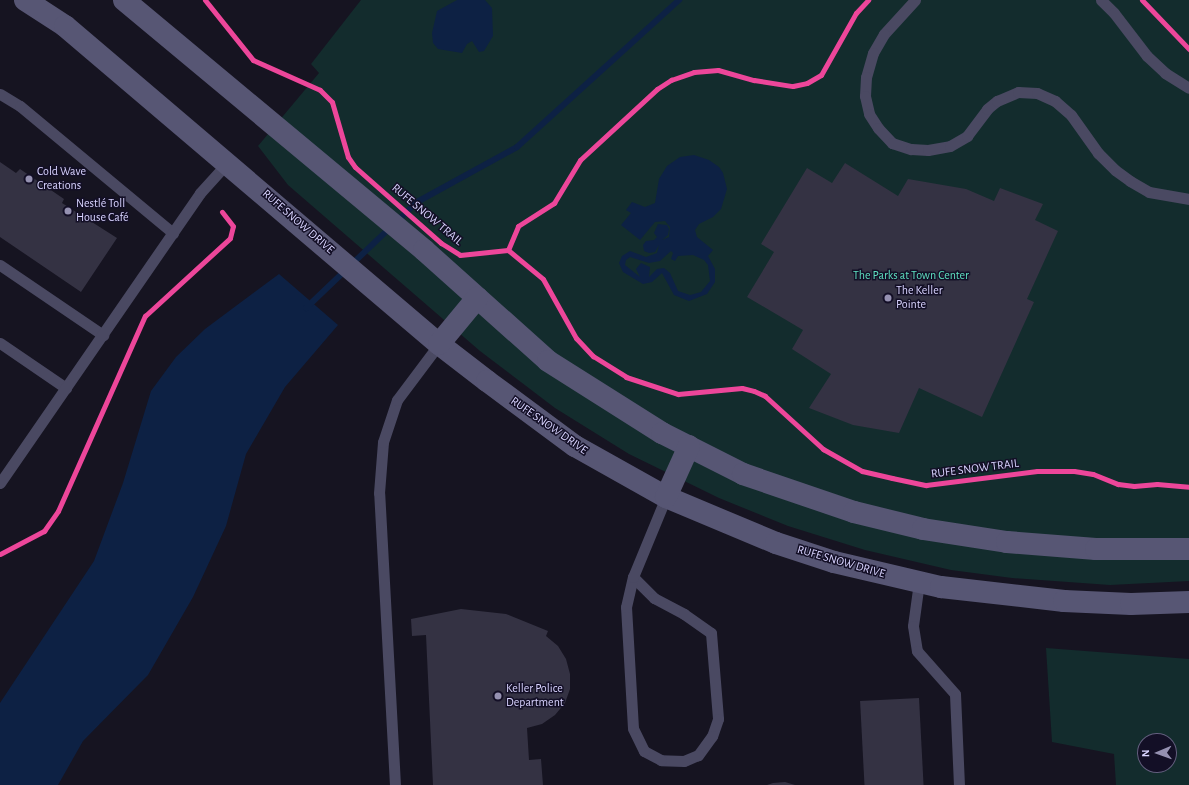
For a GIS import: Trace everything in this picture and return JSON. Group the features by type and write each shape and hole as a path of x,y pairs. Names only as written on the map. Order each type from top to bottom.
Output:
{"main road":[{"name":"RUFE SNOW DRIVE","path":"24,0 65,26 228,162 439,344 575,446 666,497 776,543 834,562 919,582 1001,595 1064,601 1131,604 1189,602"},
{"path":"124,0 424,250 548,361 662,433 743,474 854,512 922,529 1014,543 1096,549 1189,549"},
{"path":"439,344 477,298"},
{"path":"666,497 689,446"}],"lane":[{"path":"915,0 884,34 874,53 866,77 865,96 869,114 878,128 892,143 911,149 928,150 950,146 967,136 988,108 997,101 1018,92 1037,93 1055,101 1071,115 1098,153 1115,170 1130,181 1149,192 1189,199"},
{"path":"1101,0 1114,13 1147,56 1165,73 1189,88"},
{"path":"0,94 26,111 173,233"},
{"path":"0,483 200,193 228,162"},
{"path":"0,265 103,335"},
{"path":"0,343 66,388"},
{"path":"395,785 379,493 383,442 397,400 439,344"},
{"path":"633,578 654,598 684,614 711,633 718,720 712,736 698,755 684,761 661,760 644,751 633,728 626,607 633,578 666,497"},
{"path":"919,582 913,626 917,650 955,694 959,785"}],"green space":[{"name":"The Parks at Town Center","path":"361,0 1189,0 1189,581 1110,585 1012,578 951,570 865,550 788,526 719,498 629,454 555,408 480,351 288,185 258,146 319,73 311,64"},
{"path":"1046,648 1189,659 1189,785 1116,785 1114,754 1052,742"}],"water":[{"path":"457,0 485,0 492,8 493,36 484,51 479,52 472,41 467,44 462,53 438,49 433,43 432,33 437,11"},
{"path":"694,155 709,160 719,167 723,173 727,189 721,209 713,217 699,224 695,230 697,237 713,250 708,256 715,269 715,282 707,294 689,301 674,295 662,273 652,282 643,284 623,272 619,263 622,256 630,251 646,257 657,253 659,245 655,252 649,253 644,251 643,245 646,241 654,240 657,237 654,233 658,224 667,225 669,229 668,235 662,240 669,237 670,227 665,221 655,222 640,240 621,225 631,213 626,210 632,202 645,207 655,203 659,179 667,166 680,157","holes":["671,251 673,253 671,259 675,261 678,256 693,255 704,260 708,265 710,281 701,292 690,295 678,291 670,273 664,268 657,269 649,277 650,267 641,263 636,269 640,277 625,265 626,260 630,257 649,263 660,261"]},
{"path":"279,274 338,325 285,387 246,454 226,526 193,597 148,675 83,741 58,785 0,785 0,703 94,561 123,483 151,391 176,357 205,329"}],"building":[{"path":"0,162 16,173 20,169 64,199 62,203 117,238 81,292 0,237"},
{"name":"The Keller Pointe","path":"845,163 898,196 908,179 966,189 994,201 1000,188 1043,204 1035,220 1058,231 1027,299 1034,302 982,417 919,388 899,433 853,425 809,408 831,374 792,349 803,330 747,297 774,252 761,244 807,168 832,183"},
{"name":"Keller Police Department","path":"461,609 506,614 548,631 546,636 558,646 566,659 570,674 570,689 565,703 555,715 542,724 527,728 529,760 541,759 543,785 433,785 426,635 412,636 411,619"},
{"path":"919,698 924,785 864,785 860,701"},
{"path":"785,782 795,785 767,785 773,783"}],"waterway":[{"path":"306,308 417,202 517,147 679,0"}],"cycle path":[{"name":"RUFE SNOW TRAIL","path":"205,0 253,60 320,90 332,102 348,157 355,167 441,243 460,255 508,250 543,279 576,338 593,356 626,377 678,394 742,388 754,391 765,396 823,449 862,471 926,485 1037,471 1074,471 1093,474 1118,484 1134,486 1157,484 1189,487"},
{"path":"508,250 518,226 554,203 580,160 657,89 671,80 694,72 718,70 754,80 793,86 807,83 821,75 856,13 868,0"},
{"path":"1142,0 1189,49"},
{"path":"0,554 44,531 58,511 145,316 230,238 233,226 222,212"}],"place":[{"name":"Cold Wave Creations","path":"29,179"},
{"name":"Nestlé Toll House Café","path":"68,211"},
{"name":"The Keller Pointe","path":"888,298"},
{"name":"Keller Police Department","path":"498,696"}]}
